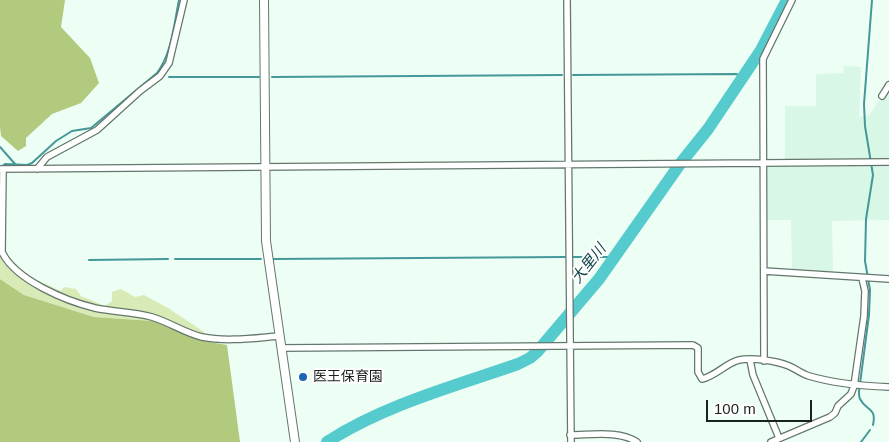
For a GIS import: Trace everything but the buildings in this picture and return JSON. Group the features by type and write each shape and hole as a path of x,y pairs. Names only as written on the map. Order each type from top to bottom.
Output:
{"street":[{"path":"38,169 47,157 97,130 160,76 169,63 184,0"},
{"path":"264,0 266,248 295,442"},
{"path":"567,0 570,439 620,436 629,437 637,442"},
{"path":"764,361 763,59 792,0"},
{"path":"882,96 889,85"},
{"path":"279,336 240,340 202,336 152,317 87,305 64,297 26,278 6,260 2,252 2,169 889,162"},
{"path":"764,271 889,279"},
{"path":"772,442 830,418 838,406 858,386 865,291 862,278"},
{"path":"281,348 693,345 698,348 698,372 702,379 710,377 734,362 750,360 789,366 811,377 858,386 889,387"},
{"path":"750,360 753,375 779,438"}],"shaded area":[{"path":"844,66 861,67 859,117 869,115 889,86 889,159 785,160 785,106 816,106 816,74 843,73"},
{"path":"766,166 889,166 889,220 832,221 833,273 792,269 791,220 765,220"}],"green space":[{"path":"0,0 65,0 61,27 90,58 99,83 81,103 52,114 26,138 26,146 18,151 1,136"},
{"path":"0,254 5,255 32,278 61,291 64,287 76,289 81,296 105,306 112,301 112,292 121,289 135,297 144,295 168,308 204,332 204,341 153,321 94,317 24,295 0,279"},
{"path":"0,279 24,295 94,317 153,321 204,341 227,345 240,442 0,442"}],"waterway":[{"path":"1,167 5,164 27,165 32,163 56,141 72,131 91,128 157,73 166,57 179,0"},
{"name":"大里川","path":"327,442 372,417 420,397 518,364 537,352 599,279 680,164 708,129 761,50 787,0"},
{"path":"872,0 864,104 865,126 873,175 866,219 865,261 870,290 869,315 859,392 862,403 874,415 873,425"},
{"path":"573,75 736,74 743,77"},
{"path":"272,77 562,75"},
{"path":"169,77 259,77"},
{"path":"0,147 15,164"},
{"path":"273,259 565,257"},
{"path":"573,257 616,257"},
{"path":"89,260 168,259"},
{"path":"175,259 261,259"},
{"path":"861,442 870,430"}],"place":[{"name":"医王保育園","path":"303,377"}]}
